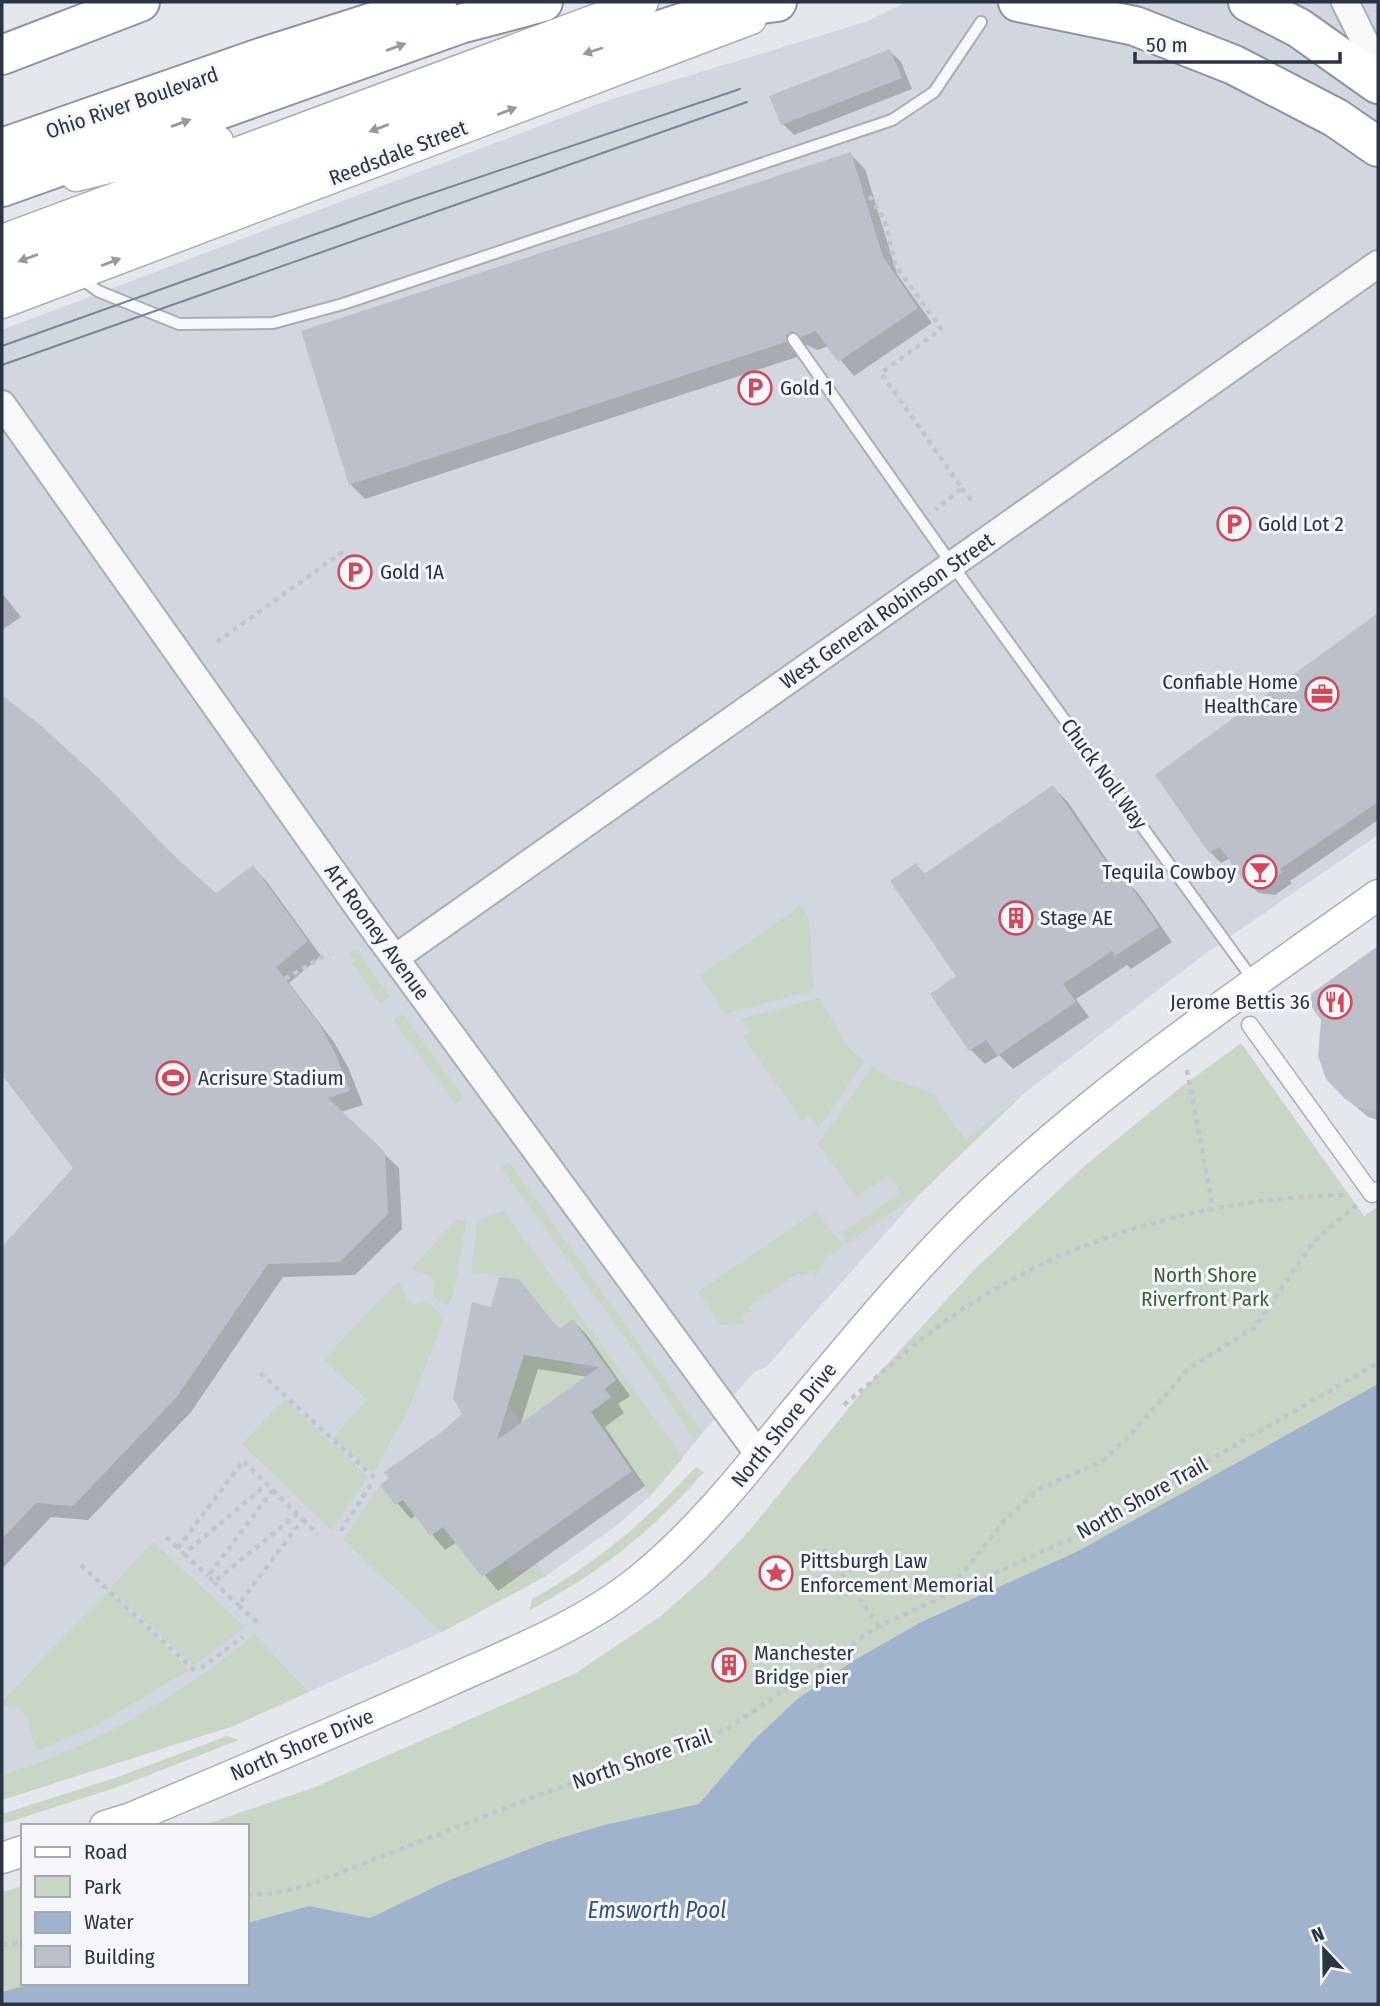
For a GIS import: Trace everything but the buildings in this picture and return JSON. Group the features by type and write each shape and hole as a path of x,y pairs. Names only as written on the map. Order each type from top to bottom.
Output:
{"highway":[{"path":"2,55 140,2"},
{"path":"68,31 166,2"},
{"path":"263,58 373,2"},
{"path":"263,58 449,13 543,2"},
{"path":"2,268 527,73 728,8 777,2"},
{"path":"1018,2 1135,26 1234,65 1336,118 1378,145"},
{"path":"1040,2 1139,29 1267,79 1378,145"},
{"path":"1123,2 1182,20 1280,65 1347,107 1378,131"},
{"path":"1248,2 1299,28 1378,84"},
{"path":"20,186 449,13"},
{"name":"Ohio River Boulevard","path":"2,148 263,58"}],"main road":[{"path":"2,240 643,2"},
{"name":"Reedsdale Street","path":"2,303 794,2"},
{"path":"20,186 134,163 397,92"},
{"name":"North Shore Drive","path":"112,1824 348,1726 488,1663 575,1620 637,1581 696,1527 907,1280 996,1189 1092,1103 1378,895"},
{"path":"2,1858 21,1852"}],"street":[{"path":"1345,2 1378,68"},
{"name":"West General Robinson Street","path":"395,958 1378,264"},
{"name":"Art Rooney Avenue","path":"2,404 395,958 759,1455"},
{"path":"1250,1025 1375,1192"}],"lane":[{"path":"76,275 98,291 179,324 273,323 343,304 892,120 934,92 981,22"},
{"name":"Chuck Noll Way","path":"793,340 1255,983"}],"path":[{"path":"869,196 884,218 896,265 941,329 881,373 971,501"},
{"path":"927,530 937,506 962,488"},
{"path":"217,642 341,553 360,578"},
{"path":"285,979 329,953"},
{"path":"1187,1070 1213,1208"},
{"path":"844,1405 948,1319 998,1288 1099,1242 1213,1208 1299,1196 1375,1192"},
{"path":"944,1595 1005,1520 1039,1489 1103,1461 1132,1433 1189,1368 1255,1327 1314,1241 1375,1192"},
{"name":"North Shore Trail","path":"248,1895 270,1894 306,1886 539,1795 701,1742 727,1729 879,1626 1080,1534 1378,1363"},
{"path":"260,1373 374,1480 341,1531"},
{"path":"178,1548 243,1461 317,1534"},
{"path":"184,1554 267,1484"},
{"path":"208,1576 273,1490"},
{"path":"214,1582 297,1514"},
{"path":"238,1605 303,1519"},
{"path":"166,1536 257,1622"},
{"path":"824,1549 879,1626"},
{"path":"81,1565 198,1670 243,1637"},
{"path":"2,1945 21,1943"}],"shaded area":[{"path":"907,2 1378,2 1378,835 1206,953 1022,1095 924,1190 766,1367 754,1372 650,1496 616,1526 546,1576 442,1632 233,1726 2,1800 2,330 609,100 865,22"}],"green space":[{"path":"802,905 809,923 815,989 726,1014 700,976"},
{"path":"356,949 390,997 381,1004 352,964 355,961 350,954"},
{"path":"819,998 848,1047 864,1061 819,1128 810,1115 802,1120 743,1037 750,1032 741,1019"},
{"path":"402,1013 464,1098 456,1104 393,1020"},
{"name":"North Shore Riverfront Park","path":"1241,1043 1364,1216 1378,1207 1378,1384 1078,1551 921,1622 851,1662 796,1700 753,1741 700,1804 604,1825 547,1842 447,1881 370,1918 309,1906 248,1923 248,1824 207,1824 313,1788 576,1673 661,1616 706,1576 749,1531 866,1387 974,1270 1081,1169 1177,1090"},
{"path":"872,1067 892,1079 932,1093 965,1140 1022,1095 924,1190 846,1244 842,1233 901,1192 889,1175 856,1197 818,1144"},
{"path":"509,1162 702,1432 693,1438 643,1362 501,1168"},
{"path":"504,1211 683,1458 650,1496 591,1412 611,1397 605,1389 616,1380 573,1319 559,1329 519,1279 472,1272 477,1221"},
{"path":"816,1211 843,1246 826,1258 816,1275 812,1270 801,1277 798,1273 748,1307 750,1312 741,1318 745,1324 721,1325 698,1292"},
{"path":"457,1219 466,1221 455,1286 448,1308 433,1296 435,1282 431,1276 411,1269"},
{"path":"397,1282 401,1285 406,1299 417,1304 428,1301 444,1319 407,1413 373,1473 332,1439 367,1400 324,1359"},
{"path":"559,1348 595,1395 522,1422 508,1405 524,1355 543,1358"},
{"path":"285,1400 368,1477 332,1530 242,1444"},
{"path":"696,1467 704,1472 644,1532 580,1581 530,1610 532,1599 578,1571 620,1540"},
{"path":"380,1485 395,1505 403,1500 429,1536 443,1527 482,1577 506,1560 516,1572 537,1564 546,1576 442,1632 343,1540"},
{"path":"153,1542 245,1627 194,1666 110,1588"},
{"path":"108,1590 189,1670 97,1725 38,1750 26,1715 14,1707 4,1706 3,1701"},
{"path":"254,1635 309,1692 233,1726 2,1800 2,1775 71,1750 135,1717 196,1679"},
{"path":"227,1736 239,1740 118,1787 2,1824 2,1814 118,1777"},
{"path":"21,1887 21,1985 27,1985 2,1992 2,1892"}],"water":[{"name":"Emsworth Pool","path":"1378,1384 1378,2004 2,2004 2,1992 27,1985 248,1985 248,1923 309,1906 370,1918 447,1881 547,1842 604,1825 699,1804 753,1741 796,1700 851,1662 921,1622 1078,1551"}],"tram line":[{"path":"2,346 403,203 740,89"},
{"path":"2,365 747,102"}],"place":[{"name":"Gold 1","path":"755,388"},
{"name":"Gold Lot 2","path":"1234,524"},
{"name":"Gold 1A","path":"355,572"},
{"name":"Confiable Home HealthCare","path":"1322,694"},
{"name":"Tequila Cowboy","path":"1260,872"},
{"name":"Stage AE","path":"1016,918"},
{"name":"Jerome Bettis 36","path":"1335,1002"},
{"name":"Acrisure Stadium","path":"173,1078"},
{"name":"Pittsburgh Law Enforcement Memorial","path":"776,1573"},
{"name":"Manchester Bridge pier","path":"729,1665"}]}
